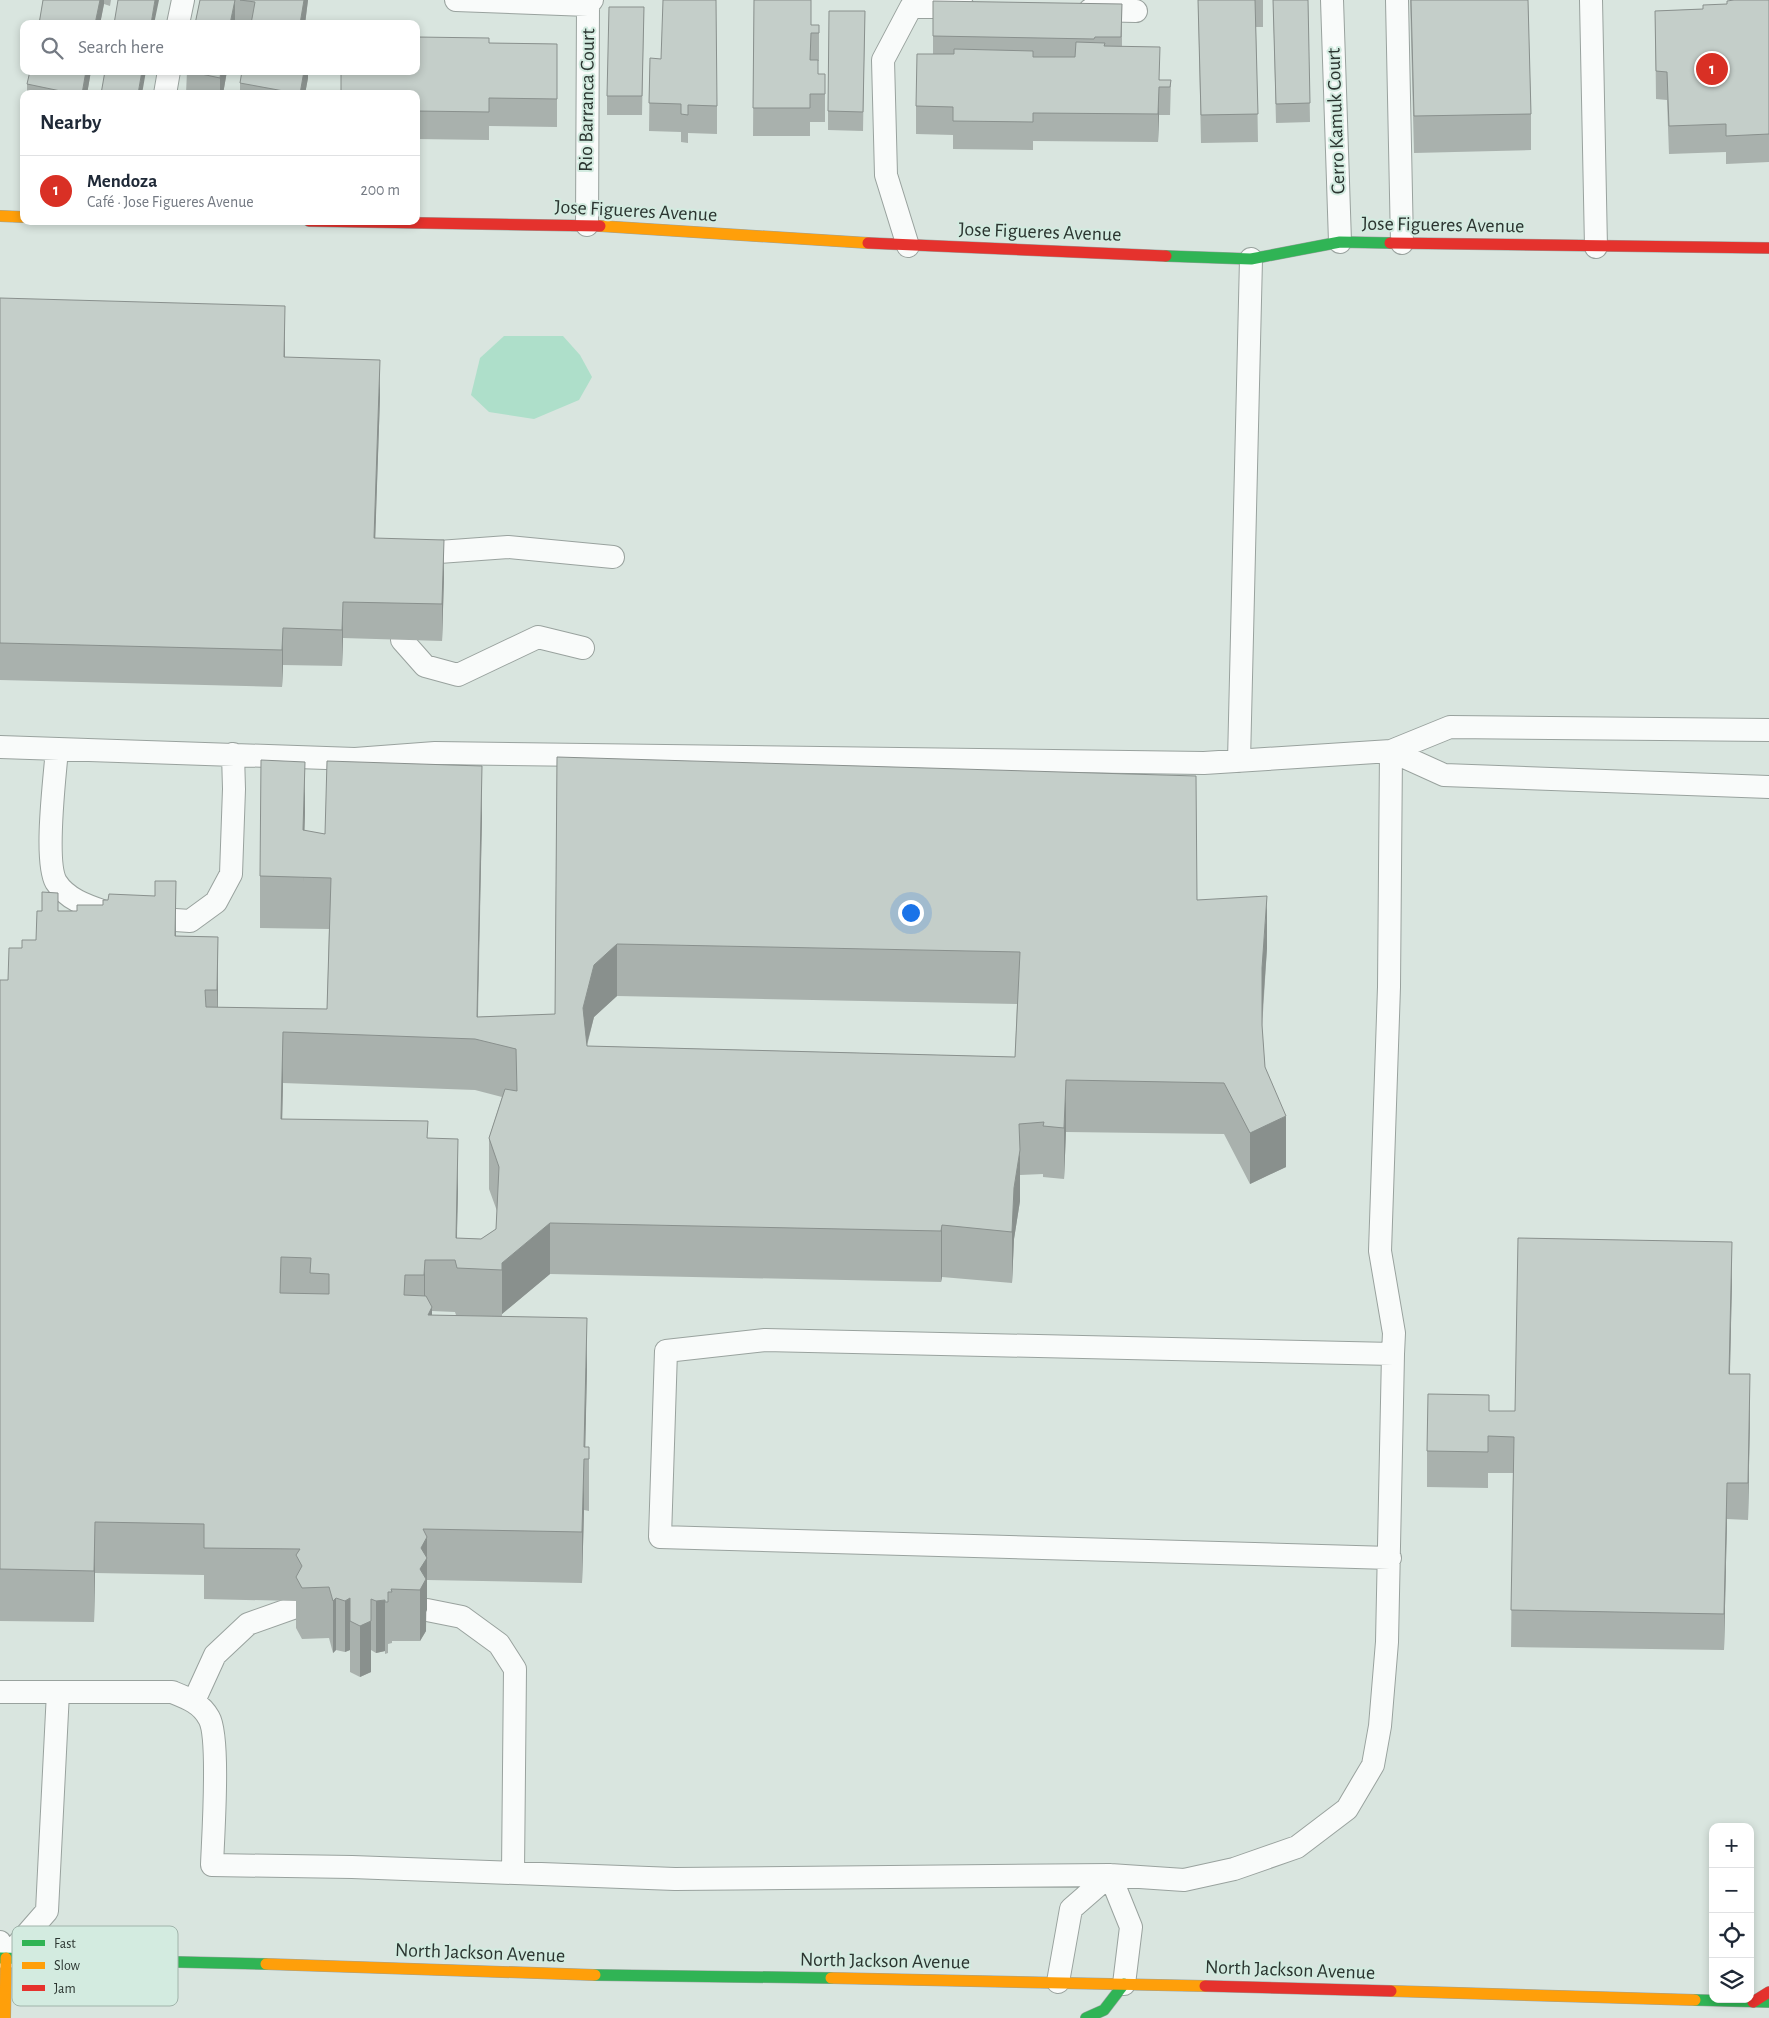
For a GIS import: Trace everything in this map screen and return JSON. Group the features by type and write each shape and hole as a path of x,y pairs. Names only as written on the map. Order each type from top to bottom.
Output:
{"main road":[{"path":"0,216 20,217"},
{"name":"Jose Figueres Avenue","path":"420,223 587,225 908,246 1251,259 1340,242 1769,248"},
{"path":"2,1952 6,2018"},
{"name":"North Jackson Avenue","path":"178,1959 506,1973 1058,1982 1709,2001"},
{"path":"1086,2018 1092,2018 1109,2006 1124,1984"},
{"path":"1754,2002 1769,1992"},
{"name":"North Jackson Avenue","path":"1754,2002 1769,2002"}],"lane":[{"path":"179,20 183,0"},
{"name":"Rio Barranca Court","path":"456,0 590,2 587,225"},
{"name":"Cerro Kamuk Court","path":"1332,0 1340,242"},
{"path":"1397,0 1402,243"},
{"path":"1591,0 1596,247"},
{"path":"908,246 886,175 883,60 911,7 984,7"},
{"path":"1069,9 1136,11"},
{"path":"165,90 168,75"},
{"path":"1239,761 1251,259"},
{"path":"583,648 538,637 458,675 425,666 402,640 408,580 411,569 425,553 455,549 508,547 613,557"},
{"path":"0,747 355,758 435,753 1204,763 1390,751 1450,727 1769,730"},
{"path":"57,749 50,854 56,882 79,903 119,917 190,921 216,902 232,874 233,754"},
{"path":"1390,751 1444,775 1769,787"},
{"path":"0,1692 172,1692 194,1701 210,1719 215,1747 212,1865 358,1867 675,1879 1110,1876 1184,1880 1234,1869 1298,1847 1347,1809 1373,1765 1380,1726 1387,1642 1390,1558 1394,1333 1380,1251 1389,987 1390,751"},
{"path":"1390,1558 660,1537 666,1350 765,1340 1393,1354"},
{"path":"194,1701 215,1655 248,1624 296,1607"},
{"path":"427,1610 462,1617 499,1644 515,1669 513,1872"},
{"path":"31,1926 47,1911 58,1692"},
{"path":"1058,1982 1070,1909 1110,1876"},
{"path":"1110,1876 1131,1926 1124,1984"},
{"path":"2,1952 12,1943"}],"green space":[{"path":"504,336 563,336 580,355 592,377 579,400 534,419 489,412 471,395 480,358"}],"building":[{"path":"43,0 100,0 96,20 40,20"},
{"path":"118,0 155,0 152,20 115,20"},
{"path":"200,0 235,0 231,20 196,20"},
{"path":"240,0 304,0 301,20 252,20 255,2"},
{"path":"663,0 716,0 717,106 688,105 688,115 681,114 681,104 649,103 650,58 661,59"},
{"path":"754,0 811,0 811,25 819,25 819,33 811,33 810,60 818,60 818,74 825,74 825,94 810,94 810,108 753,108"},
{"path":"1198,0 1255,0 1258,114 1201,115"},
{"path":"1273,0 1308,0 1310,103 1276,104"},
{"path":"1411,0 1528,0 1531,114 1414,116"},
{"path":"1769,0 1769,134 1726,136 1726,124 1669,126 1667,72 1656,71 1655,11 1703,9 1703,5 1727,4 1727,1"},
{"path":"933,1 1122,4 1121,37 1095,37 1094,39 933,36"},
{"path":"609,7 644,7 642,96 607,96"},
{"path":"829,11 865,11 863,112 828,111"},
{"path":"420,37 489,38 489,43 557,44 557,99 489,98 489,112 420,111 420,90 341,90 341,75 420,75"},
{"path":"1076,42 1105,43 1104,46 1160,47 1159,80 1171,80 1170,87 1159,87 1158,114 1033,113 1033,122 953,121 953,107 916,106 917,54 954,54 954,49 1033,51 1033,57 1075,57"},
{"path":"29,75 85,75 83,90 56,90 27,84"},
{"path":"104,75 141,75 139,90 102,90"},
{"path":"206,75 220,75 220,78"},
{"path":"241,75 303,75 301,90 278,90 240,83"},
{"path":"0,298 285,306 284,357 380,360 374,538 444,540 442,604 343,602 342,630 283,628 282,650 0,643"},
{"path":"557,757 1196,776 1197,900 1267,896 1262,968 1262,1025 1265,1067 1286,1116 1250,1133 1224,1083 1066,1080 1064,1128 1043,1126 1044,1122 1019,1124 1020,1150 1014,1188 1012,1232 942,1225 941,1231 550,1223 502,1263 502,1270 457,1268 455,1260 425,1260 424,1275 405,1275 404,1295 426,1296 432,1307 428,1315 587,1318 584,1447 589,1447 589,1459 584,1459 582,1532 423,1529 427,1537 421,1548 427,1558 420,1569 426,1579 420,1590 391,1589 392,1592 388,1592 388,1602 371,1599 371,1621 360,1626 350,1621 350,1598 345,1601 336,1598 333,1601 329,1587 302,1588 296,1577 302,1566 296,1555 300,1549 204,1548 204,1524 95,1522 94,1571 0,1569 0,980 8,980 9,948 22,948 22,940 36,940 37,911 42,911 42,892 58,893 58,911 77,911 77,905 103,905 103,900 108,900 109,894 155,896 155,881 176,881 175,936 218,937 217,990 205,990 206,1007 327,1009 331,878 260,876 261,760 305,762 303,830 325,834 327,761 482,766 477,1017 555,1014","holes":["617,944 1020,952 1015,1057 587,1046 583,1008 594,965","283,1032 475,1039 516,1049 517,1091 505,1089 489,1138 499,1167 496,1229 481,1239 456,1238 458,1139 427,1138 428,1121 281,1119","281,1257 311,1258 310,1273 329,1274 329,1294 280,1293"]},
{"path":"1518,1238 1732,1242 1729,1374 1750,1374 1748,1483 1727,1483 1724,1614 1511,1610 1514,1437 1488,1436 1488,1452 1427,1451 1428,1394 1489,1395 1489,1411 1515,1411"}],"traffic: fast":[{"path":"1166,256 1251,259 1340,242 1390,243"},
{"path":"0,1958 12,1958"},
{"path":"178,1962 266,1964"},
{"path":"595,1975 831,1978"},
{"path":"1086,2018 1104,2010 1124,1984"},
{"path":"1695,2000 1769,2002"}],"traffic: slow":[{"path":"0,216 20,217"},
{"path":"600,226 868,243"},
{"path":"5,2018 6,1958"},
{"path":"266,1964 595,1975"},
{"path":"831,1978 1205,1986"},
{"path":"1391,1991 1695,2000"}],"traffic: jam":[{"path":"420,223 600,226"},
{"path":"868,243 1166,256"},
{"path":"1390,243 1769,248"},
{"path":"1205,1986 1391,1991"},
{"path":"1754,2001 1769,1992"}],"place":[{"name":"Mendoza","path":"1712,69"}]}
